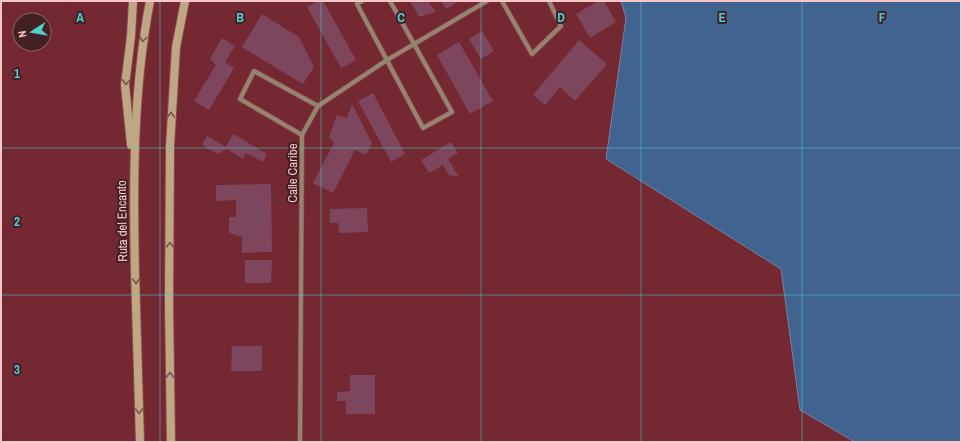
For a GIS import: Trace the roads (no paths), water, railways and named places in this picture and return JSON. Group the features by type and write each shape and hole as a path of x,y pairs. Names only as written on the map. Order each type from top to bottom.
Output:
{"main road":[{"path":"133,1 131,36 125,85 134,168"},
{"name":"Ruta del Encanto","path":"140,442 134,168 140,70 150,1"},
{"path":"171,442 170,146 176,47 185,1"}],"street":[{"path":"362,1 357,4 423,128 452,112 390,1"},
{"name":"Calle Caribe","path":"300,442 302,135 318,106 388,60 487,1"},
{"path":"502,1 532,54 561,26 549,1"},
{"path":"302,135 240,99 254,72 318,106"}],"water":[{"path":"621,1 961,1 961,442 855,442 800,410 781,269 606,159 626,18"}]}
